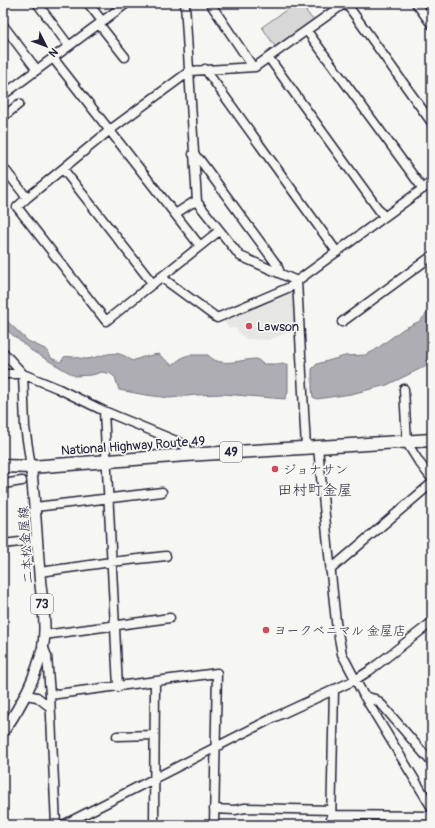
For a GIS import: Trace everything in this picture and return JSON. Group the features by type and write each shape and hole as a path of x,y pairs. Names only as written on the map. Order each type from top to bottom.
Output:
{"highway":[{"name":"National Highway Route 49","path":"3,466 31,467 106,462 186,454 406,443 432,440"}],"main road":[{"name":"二本松金屋線","path":"3,732 26,695 37,668 43,646 44,635 40,572 31,467"}],"street":[{"path":"37,3 69,46"},
{"path":"88,3 125,57"},
{"path":"4,94 127,3"},
{"path":"185,3 197,202 240,256 297,282"},
{"path":"210,3 253,67"},
{"path":"219,230 106,320 18,207 110,130 190,71 253,67 269,58 345,3 432,123"},
{"path":"416,3 432,25"},
{"path":"3,25 37,70"},
{"path":"306,31 423,189"},
{"path":"53,58 200,246"},
{"path":"269,58 384,217"},
{"path":"205,69 337,252"},
{"path":"3,117 19,104"},
{"path":"193,154 200,160 272,259 280,273"},
{"path":"3,167 27,198"},
{"path":"63,169 153,284"},
{"path":"161,277 217,318 297,282 432,182"},
{"path":"175,214 192,203 197,202"},
{"path":"342,322 432,256"},
{"path":"297,282 306,448"},
{"path":"3,352 23,374 26,427 31,467"},
{"path":"3,362 23,374 104,411 186,445 186,454"},
{"path":"3,374 23,374"},
{"path":"404,389 406,443 432,479"},
{"path":"104,411 118,687"},
{"path":"318,448 330,570 340,646 345,661 364,696 432,805"},
{"path":"3,484 22,482"},
{"path":"330,570 432,483"},
{"path":"35,507 162,492"},
{"path":"3,544 37,540"},
{"path":"40,572 166,556"},
{"path":"44,635 116,624 170,618"},
{"path":"63,825 275,717 355,680 369,671 432,622"},
{"path":"43,646 47,656 50,695 56,825"},
{"path":"50,695 217,673 214,825"},
{"path":"154,825 155,682"},
{"path":"331,825 334,689"},
{"path":"26,695 41,698 50,707"},
{"path":"364,696 375,699 383,706 432,763"},
{"path":"116,736 154,735"},
{"path":"214,809 235,810 245,808 331,813 432,816"}],"shaded area":[{"path":"296,3 300,3 313,20 276,48 262,27"},
{"path":"287,290 293,292 294,329 291,332 268,340 246,339 236,328 229,328 224,321 224,317"},
{"path":"432,308 432,363 387,385 351,394 317,399 313,397 312,369 317,364 345,356 365,355 374,351 403,329 420,321"},
{"path":"3,317 28,341 47,350 51,358 60,362 64,357 87,359 115,353 121,354 132,361 158,354 172,365 183,357 189,355 208,355 219,362 257,359 263,364 288,364 288,392 285,399 223,394 170,398 119,390 115,377 111,374 102,372 92,375 75,376 32,351 3,327"}],"place":[{"name":"Lawson","path":"249,326"},
{"name":"ジョナサン","path":"275,469"},
{"name":"ヨークベニマル 金屋店","path":"266,630"}],"district":[{"name":"田村町金屋","path":"315,490"}]}
